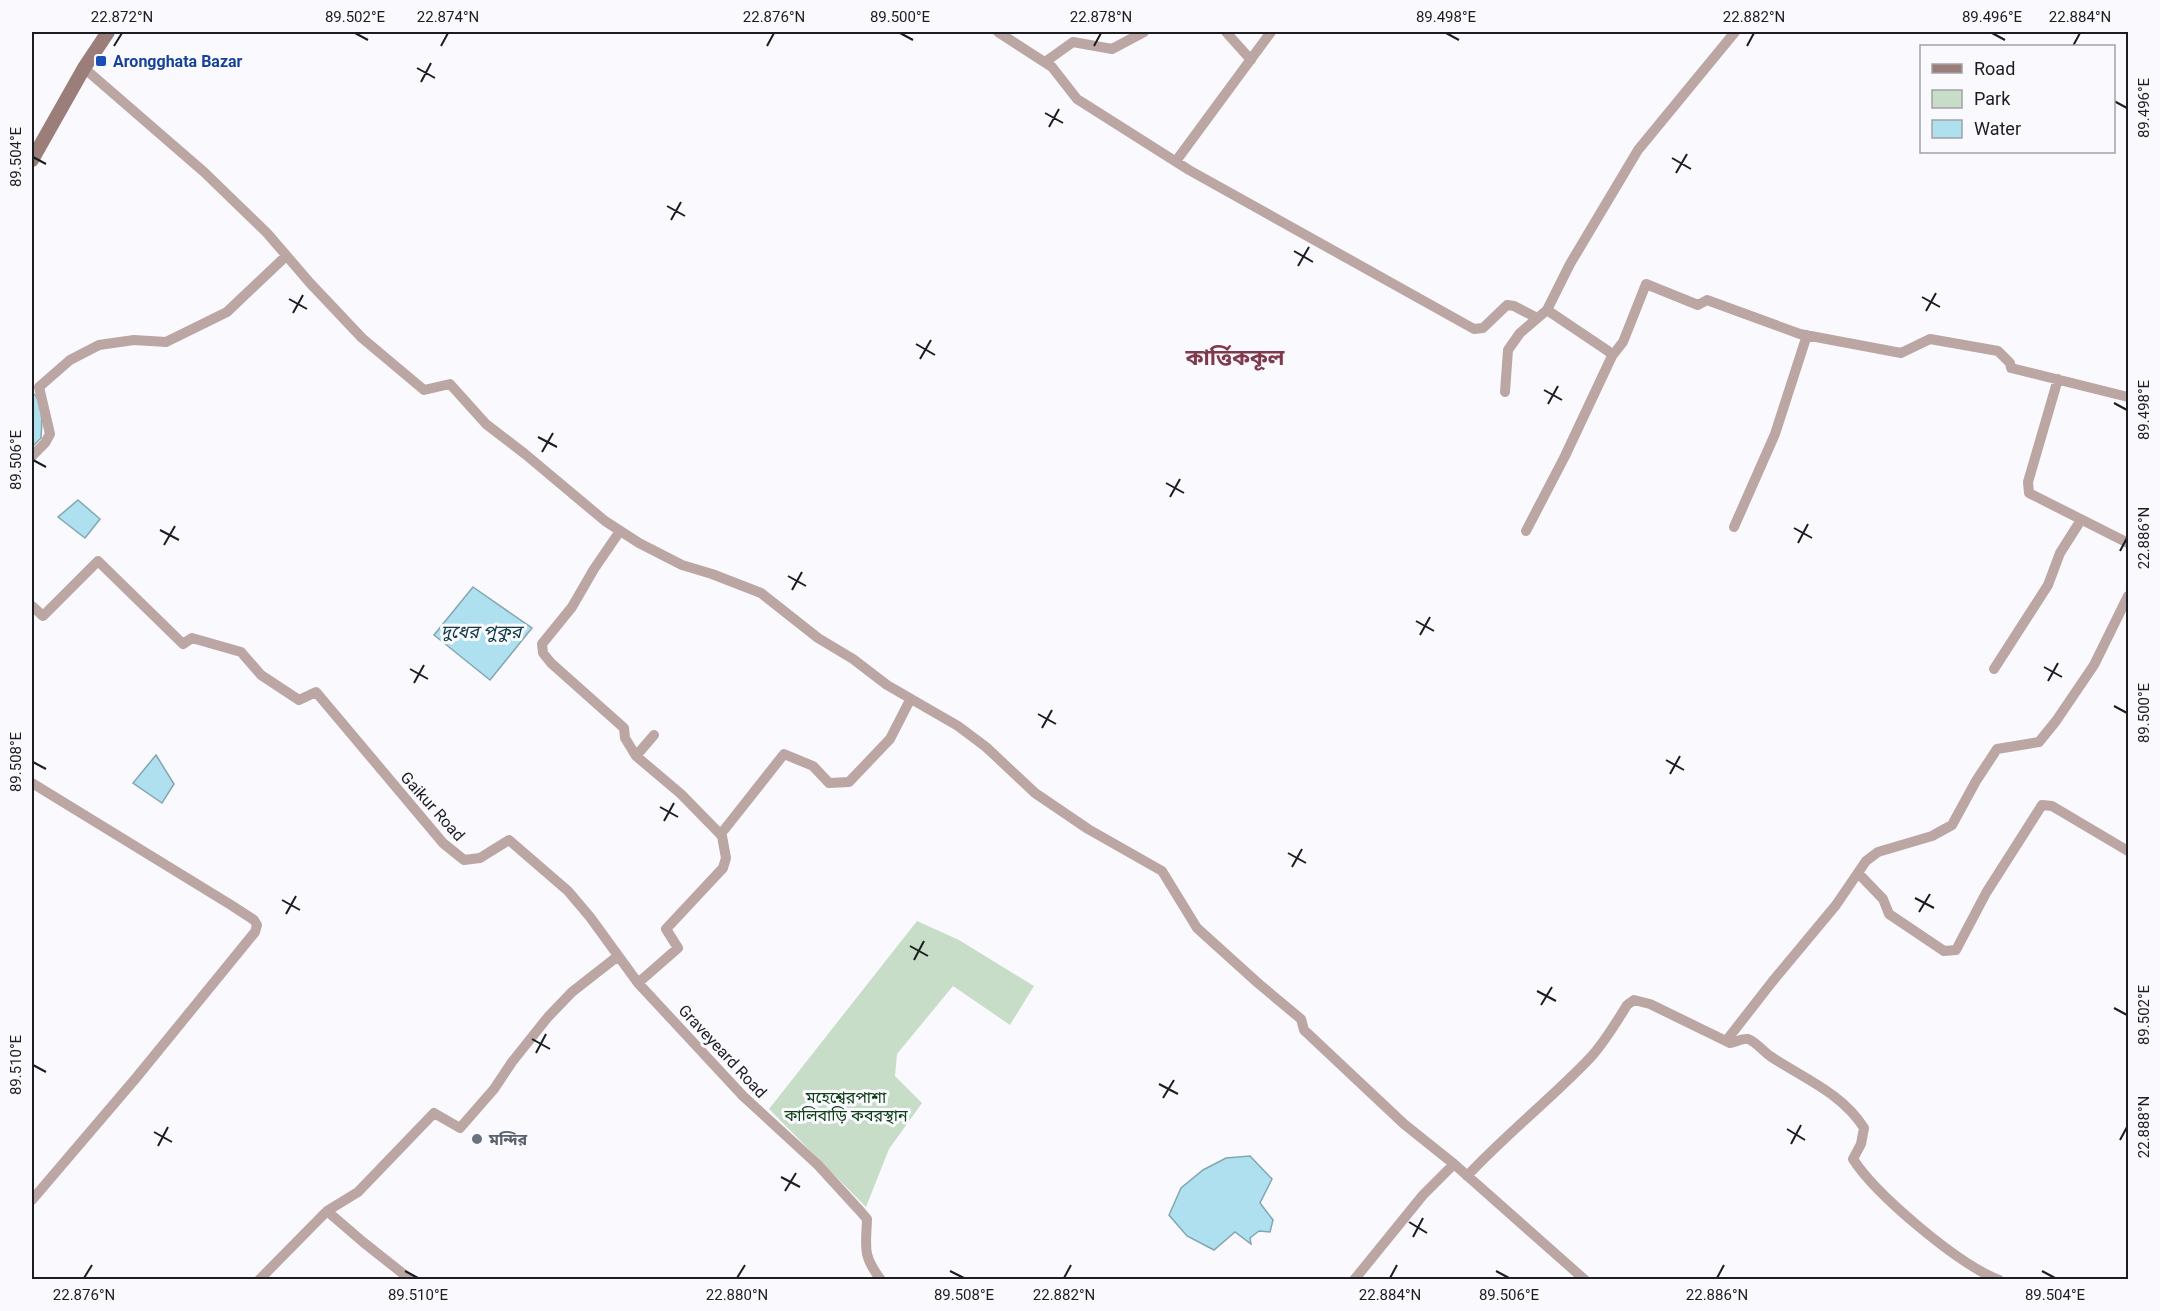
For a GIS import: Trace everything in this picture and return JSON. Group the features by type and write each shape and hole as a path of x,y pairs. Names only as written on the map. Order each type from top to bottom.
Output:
{"main road":[{"path":"32,160 84,68 108,32"}],"street":[{"path":"998,32 1052,67 1077,99 1176,161 1474,329 1483,328 1507,305 1514,306 1537,318"},
{"path":"1045,62 1073,42 1112,49 1143,32"},
{"path":"1226,32 1251,60"},
{"path":"1176,161 1271,32"},
{"path":"1505,392 1508,350 1520,333 1546,309 1638,150 1735,32"},
{"path":"84,68 204,172 267,233 362,338 424,390 450,384 486,424 605,521 682,565 761,593 818,638 853,659 887,685 958,726 986,747 1035,794 1088,829 1162,871 1197,928 1300,1019 1304,1030 1404,1124 1454,1164 1585,1280"},
{"path":"32,456 45,443 50,434 39,387 70,360 99,345 134,340 166,342 228,312 286,256"},
{"path":"1526,531 1612,356 1623,342 1646,284 1698,305 1707,300 1807,335 1901,353 1930,339 1998,351 2012,368 2128,397"},
{"path":"1546,309 1612,356"},
{"path":"1734,527 1775,434 1807,335"},
{"path":"2058,379 2028,482 2029,493 2128,543"},
{"path":"1994,669 2048,585 2060,553 2081,519"},
{"path":"620,531 572,607 542,644 543,653 551,663 624,728 625,738 636,756 681,794 722,836 726,858 723,868 666,929 678,948 638,983"},
{"name":"Gaikur Road","path":"32,606 44,616 98,561 183,644 192,638 241,652 261,675 299,700 316,692 453,852 464,860 480,858 509,840 568,891 591,917 618,956"},
{"path":"1726,1041 1836,905 1866,861 1878,852 1932,836 1952,825 1997,749 2039,742 2094,664 2128,596"},
{"path":"724,830 784,754 813,766 829,783 849,782 890,739 910,700"},
{"path":"636,756 654,735"},
{"path":"32,783 231,905 254,920 257,925 255,932 136,1078 32,1200"},
{"path":"1858,873 1883,899 1888,914 1944,951 1956,950 1986,893 2042,805 2052,806 2128,851"},
{"path":"259,1280 327,1211 358,1192 434,1113 460,1128 494,1089 512,1062 548,1017 572,992 618,956"},
{"name":"Graveyeard Road","path":"618,956 638,983 743,1095 818,1165 867,1219 866,1255 881,1280"},
{"path":"1467,1176 1497,1144 1547,1101 1592,1057 1627,1005 1634,1000 1650,1004 1730,1043 1745,1038 1750,1040 1762,1051 1794,1072 1834,1095 1856,1114 1864,1128 1861,1144 1853,1159 1859,1168 1896,1206 1950,1251 1988,1276 1999,1280"},
{"path":"1354,1280 1423,1195 1454,1164"},
{"path":"327,1211 411,1280"}],"green space":[{"name":"মহেশ্বেরপাশা কালিবাড়ি কবরস্থান","path":"917,921 959,940 1034,986 1010,1025 953,986 897,1054 895,1076 922,1103 889,1149 866,1207 769,1109"}],"water":[{"path":"32,392 39,401 42,420 41,438 32,447"},
{"path":"78,500 100,519 85,538 58,517"},
{"name":"দুধের পুকুর","path":"473,587 532,628 490,680 434,635"},
{"path":"156,755 174,784 162,803 133,783"},
{"path":"1250,1156 1272,1179 1260,1203 1273,1220 1270,1232 1259,1231 1250,1238 1251,1244 1235,1232 1214,1250 1187,1236 1169,1215 1181,1188 1203,1170 1226,1158"}],"place":[{"name":"Arongghata Bazar","path":"101,61"},
{"name":"মন্দির","path":"477,1139"}],"district":[{"name":"কার্ত্তিককূল","path":"1235,357"}]}
